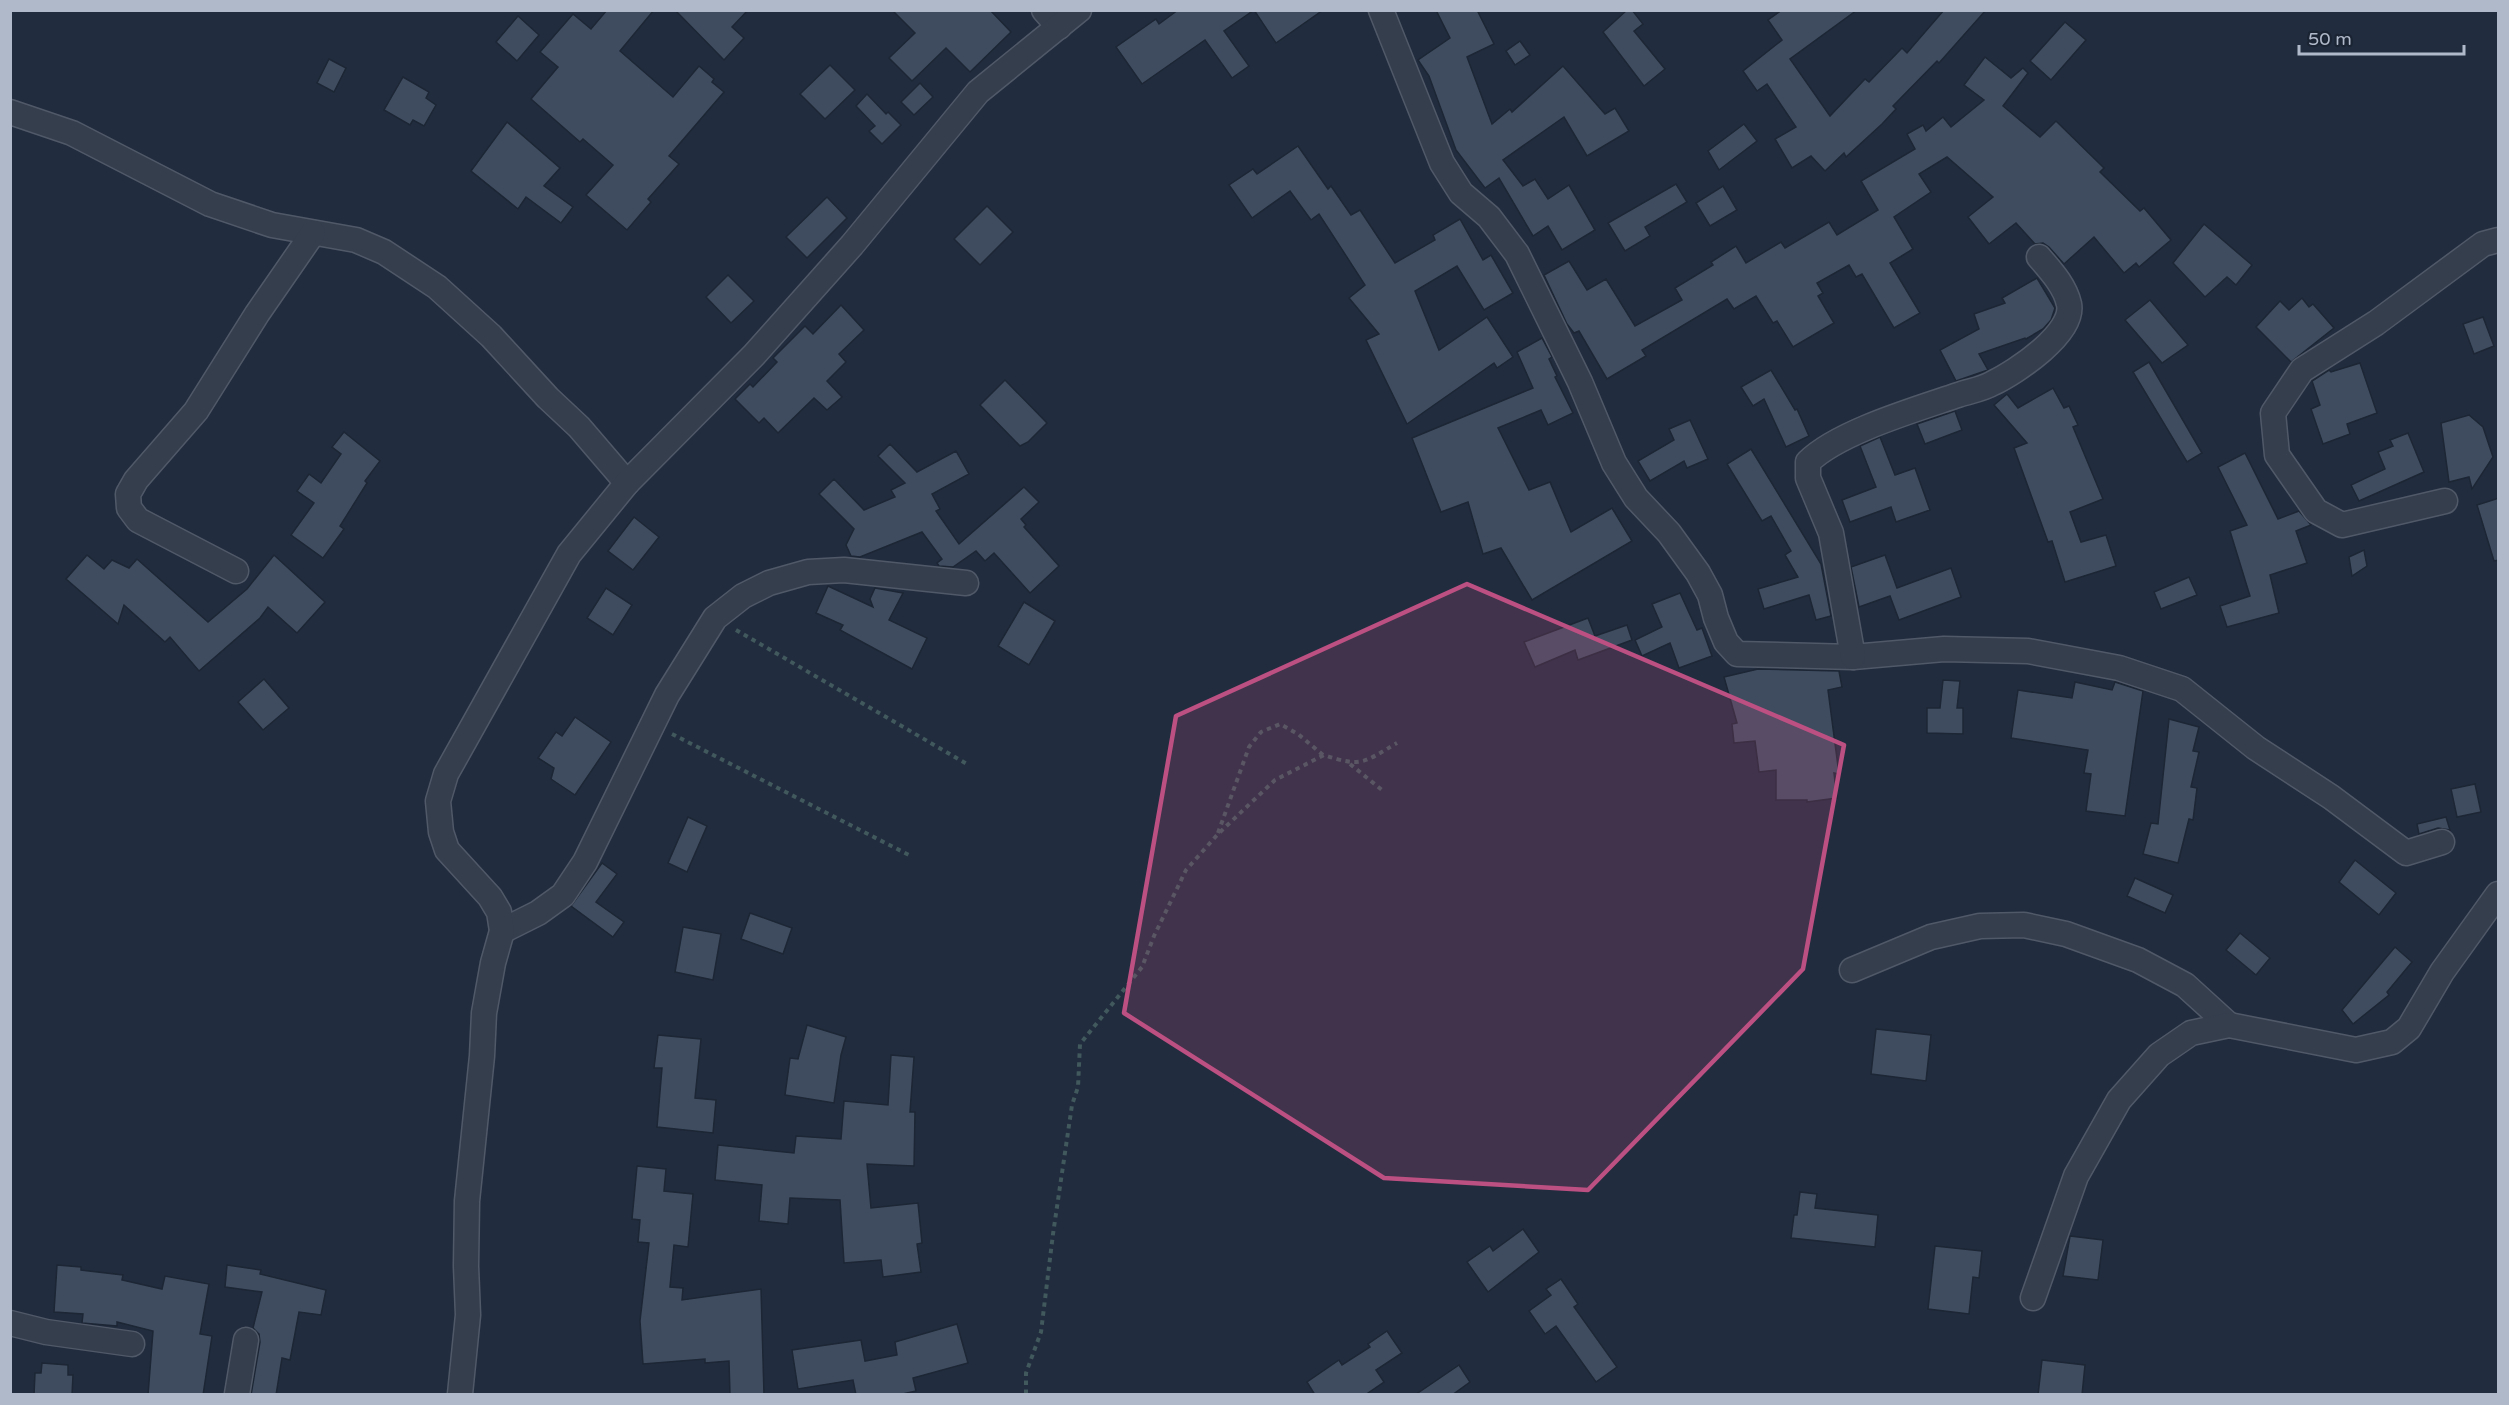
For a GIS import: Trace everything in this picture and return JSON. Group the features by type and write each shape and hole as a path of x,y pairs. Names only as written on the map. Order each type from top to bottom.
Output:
{"street":[{"path":"460,1395 468,1315 467,1201 482,1056 484,1013 493,963 502,931 499,912 490,897 447,849 441,832 438,801 446,774 569,554 627,483 754,355 852,245 978,92 1052,19 1079,10"},
{"path":"1381,10 1442,164 1461,193 1489,217 1517,254 1580,382 1614,463 1636,498 1669,533 1698,573 1710,595 1726,642 1737,654 1853,657 1944,649 2028,651 2119,668 2182,689 2256,748 2331,797 2406,853 2442,842"},
{"path":"10,112 72,133 210,204 272,225 356,240 384,252 436,287 491,336 548,398 579,427 627,483"},
{"path":"236,571 138,520 129,508 128,494 136,480 196,411 313,233"},
{"path":"2445,501 2342,525 2316,511 2277,455 2272,413 2302,370 2376,323 2483,244 2499,240"},
{"path":"1853,657 1831,533 1808,478 1808,462 1820,450 1845,437 1993,383 2038,354 2065,328 2069,305 2057,279 2039,257"},
{"path":"502,931 538,913 563,895 585,862 668,695 715,618 743,596 769,583 808,572 844,570 966,583"},
{"path":"2033,1298 2076,1176 2119,1100 2159,1055 2191,1034 2229,1025 2356,1050 2392,1042 2409,1028 2442,972 2499,894"},
{"path":"1852,970 1931,937 1980,926 2024,925 2066,934 2138,960 2185,985 2229,1025"},
{"path":"10,1323 46,1332 132,1344"},
{"path":"237,1395 246,1340"}],"path":[{"path":"715,618 967,764"},
{"path":"653,724 909,855"},
{"path":"1218,834 1249,747 1261,732 1280,724 1298,734 1324,755 1349,764 1382,790"},
{"path":"1349,764 1364,762 1397,743"},
{"path":"1026,1395 1026,1373 1041,1332 1072,1105 1078,1087 1080,1044 1142,968 1154,936 1186,870 1218,834 1275,780 1324,755"}],"highlighted area":[{"path":"1467,584 1844,745 1803,969 1588,1190 1384,1178 1124,1013 1176,716"}],"building":[{"path":"607,10 654,10 620,51 673,97 699,66 714,79 712,82 724,92 669,156 679,164 648,199 651,202 627,230 586,195 613,165 583,139 580,142 531,99 558,67 540,52 573,14 591,29"},
{"path":"675,10 748,10 732,27 744,38 724,60"},
{"path":"892,10 990,10 1011,32 970,72 946,48 912,81 889,58 915,33"},
{"path":"1178,10 1254,10 1224,31 1249,66 1232,78 1205,40 1142,84 1116,47 1156,19 1159,24"},
{"path":"1254,10 1323,10 1276,43"},
{"path":"1436,10 1477,10 1494,44 1467,57 1492,124 1510,109 1512,112 1563,66 1605,114 1615,108 1629,131 1587,156 1564,117 1503,160 1523,186 1535,179 1548,199 1569,185 1595,230 1562,250 1548,226 1533,236 1499,178 1485,188 1456,150 1429,76 1418,60 1450,38"},
{"path":"1627,10 1632,10 1643,24 1634,31 1665,69 1644,86 1603,32"},
{"path":"1782,10 1857,10 1790,59 1830,116 1865,79 1869,82 1902,48 1907,53 1944,10 1986,10 1939,63 1937,61 1893,106 1896,109 1882,124 1846,157 1844,153 1825,171 1811,156 1792,168 1775,139 1796,127 1767,84 1757,91 1743,71 1782,40 1768,20"},
{"path":"518,16 539,35 517,61 496,42"},
{"path":"2065,22 2086,40 2051,80 2030,61"},
{"path":"1520,41 1530,55 1515,65 1506,51"},
{"path":"1985,57 2011,78 2023,68 2028,73 2003,106 2040,137 2056,121 2104,168 2100,172 2140,211 2144,208 2171,240 2139,267 2136,263 2124,273 2094,237 2064,264 2049,247 2043,243 2035,244 2016,223 1989,244 1968,217 1993,197 1947,157 1919,174 1931,192 1894,217 1913,249 1890,263 1920,313 1894,328 1862,274 1856,277 1849,265 1817,283 1823,293 1818,296 1834,323 1793,347 1777,321 1773,323 1756,296 1734,309 1727,299 1642,350 1646,356 1607,379 1579,331 1574,333 1567,324 1544,275 1569,261 1587,290 1606,279 1635,326 1682,300 1675,288 1713,265 1711,262 1736,246 1746,263 1781,242 1785,248 1829,222 1837,235 1878,210 1861,181 1915,149 1907,134 1923,125 1926,131 1943,117 1951,127 1984,100 1964,85"},
{"path":"329,59 346,68 334,92 317,83"},
{"path":"830,65 855,90 825,119 800,94"},
{"path":"403,77 429,92 426,98 436,105 424,126 413,120 410,125 384,110"},
{"path":"920,83 933,97 914,115 901,102"},
{"path":"867,94 886,114 888,112 901,125 882,144 869,131 875,126 856,106"},
{"path":"507,122 560,168 544,186 573,207 561,223 526,197 518,209 471,171"},
{"path":"1744,124 1757,141 1719,170 1708,151"},
{"path":"1298,146 1328,189 1331,186 1351,215 1360,210 1395,263 1435,240 1433,235 1460,219 1483,260 1491,255 1513,293 1484,310 1457,266 1415,291 1439,350 1487,317 1513,357 1497,368 1494,363 1407,424 1366,340 1379,334 1349,298 1365,285 1319,214 1311,220 1290,191 1252,218 1229,185 1253,169 1257,174"},
{"path":"1676,184 1687,202 1645,227 1650,236 1625,251 1608,223"},
{"path":"1723,186 1737,210 1710,226 1696,203"},
{"path":"827,197 847,218 807,258 786,237"},
{"path":"987,206 1013,232 980,265 954,239"},
{"path":"2204,224 2252,265 2236,285 2227,277 2205,297 2173,263"},
{"path":"728,275 754,301 731,323 706,297"},
{"path":"2037,278 2055,308 2051,320 2043,329 2026,339 1979,354 1988,370 1956,381 1940,350 1979,329 1974,314 2005,303 2002,298"},
{"path":"2302,298 2309,307 2313,304 2334,328 2291,362 2256,327 2280,301 2289,310"},
{"path":"2150,300 2188,345 2162,363 2125,320"},
{"path":"841,305 864,330 839,354 846,362 827,381 842,397 827,410 814,398 778,433 764,418 759,423 735,399 750,384 753,387 777,362 773,358 805,326 813,334"},
{"path":"2483,317 2494,346 2474,354 2463,324"},
{"path":"1542,338 1552,357 1549,359 1557,376 1555,377 1573,413 1548,425 1541,410 1498,428 1529,490 1550,482 1571,532 1612,508 1632,541 1532,600 1501,548 1483,554 1468,502 1441,512 1412,438 1533,388 1517,352"},
{"path":"2149,362 2202,453 2187,462 2133,372"},
{"path":"2360,363 2377,413 2347,424 2350,434 2323,444 2311,409 2320,405 2312,381 2329,370 2331,372"},
{"path":"1771,370 1795,410 1797,409 1809,436 1786,447 1764,399 1753,406 1741,387"},
{"path":"1005,380 1047,423 1028,442 1020,446 980,405"},
{"path":"2053,388 2064,408 2069,406 2078,425 2073,427 2103,499 2070,512 2081,542 2106,535 2116,566 2065,582 2052,541 2048,542 2014,448 2027,443 1994,405 2007,394 2018,408"},
{"path":"1955,411 1962,430 1925,444 1917,424"},
{"path":"2469,415 2483,427 2493,457 2472,489 2469,477 2449,482 2441,423"},
{"path":"1690,420 1708,459 1687,468 1684,461 1650,481 1638,461 1674,440 1669,429"},
{"path":"344,432 380,461 365,481 367,483 340,526 344,529 323,558 291,535 314,503 297,491 309,474 321,483 341,454 332,447"},
{"path":"2408,433 2424,472 2359,501 2351,485 2385,469 2378,452 2393,446 2390,440"},
{"path":"1880,437 1895,475 1915,468 1930,510 1896,522 1891,507 1850,522 1842,500 1876,487 1860,446"},
{"path":"890,444 917,472 956,451 969,474 932,494 940,509 936,511 959,544 1024,487 1039,502 1021,519 1026,525 1024,527 1059,566 1030,593 994,553 985,561 976,551 953,567 939,566 937,563 942,559 922,532 860,557 851,556 846,545 854,529 819,494 834,479 864,510 895,497 891,490 905,483 878,456"},
{"path":"1751,449 1821,564 1831,616 1816,620 1809,595 1764,609 1758,589 1798,577 1785,555 1791,551 1771,516 1762,521 1727,464"},
{"path":"2245,453 2278,519 2299,511 2311,525 2296,531 2307,563 2270,575 2279,613 2227,627 2220,606 2250,596 2230,531 2247,525 2218,467"},
{"path":"2499,498 2499,560 2494,561 2477,505"},
{"path":"634,517 659,537 633,570 608,551"},
{"path":"2364,550 2367,566 2352,576 2349,557"},
{"path":"87,555 104,569 112,560 129,568 137,559 208,622 247,589 274,555 325,602 297,633 268,607 260,618 199,671 170,637 165,642 124,605 118,624 66,579"},
{"path":"1885,555 1897,588 1951,568 1961,597 1899,620 1890,596 1859,607 1851,567"},
{"path":"2189,577 2197,595 2161,609 2154,592"},
{"path":"828,586 873,607 870,599 875,588 903,593 889,620 927,638 912,669 840,630 843,625 816,613"},
{"path":"606,588 632,605 613,635 587,618"},
{"path":"1680,593 1697,630 1702,628 1712,656 1679,668 1670,643 1642,656 1635,640 1662,627 1652,604"},
{"path":"1024,602 1055,621 1029,665 998,646"},
{"path":"1588,618 1595,636 1627,625 1632,640 1578,660 1575,650 1535,667 1524,642"},
{"path":"1758,669 1839,671 1842,687 1828,690 1839,774 1834,773 1837,798 1807,802 1807,800 1776,800 1776,770 1759,772 1755,741 1734,743 1732,724 1737,723 1724,677"},
{"path":"264,679 289,708 263,730 238,702"},
{"path":"1943,680 1960,681 1957,708 1963,708 1963,734 1927,733 1927,708 1940,708"},
{"path":"2075,682 2112,690 2115,682 2143,691 2125,816 2086,811 2091,774 2084,773 2088,750 2011,738 2018,690 2072,698"},
{"path":"575,717 611,742 575,795 551,779 554,768 538,758 556,732 562,736"},
{"path":"2169,719 2199,727 2193,751 2199,752 2191,787 2197,788 2193,820 2189,819 2178,863 2143,854 2151,823 2158,824"},
{"path":"2475,784 2481,812 2457,817 2451,789"},
{"path":"688,817 707,826 687,872 668,863"},
{"path":"2446,817 2450,830 2438,828 2419,834 2417,824"},
{"path":"2355,860 2396,893 2379,915 2339,882"},
{"path":"602,863 617,874 596,902 624,922 613,937 571,906"},
{"path":"2135,878 2173,895 2165,913 2127,896"},
{"path":"750,913 792,928 783,954 741,939"},
{"path":"683,927 721,934 713,980 675,972"},
{"path":"2240,933 2270,958 2256,975 2226,950"},
{"path":"2395,947 2412,962 2387,992 2389,995 2353,1024 2342,1010"},
{"path":"807,1025 846,1037 834,1103 785,1095 790,1058 798,1059"},
{"path":"1876,1029 1931,1035 1926,1081 1871,1074"},
{"path":"658,1035 701,1039 695,1098 716,1100 713,1133 657,1127 662,1068 654,1068"},
{"path":"891,1055 914,1057 910,1112 915,1112 914,1166 867,1164 871,1208 918,1203 922,1243 917,1244 921,1272 883,1277 881,1260 844,1263 840,1200 790,1198 788,1224 759,1221 762,1185 715,1180 718,1145 794,1153 796,1136 841,1139 844,1101 888,1105"},
{"path":"637,1166 666,1169 664,1191 693,1194 688,1247 674,1245 670,1287 683,1288 682,1300 761,1289 764,1395 730,1395 729,1361 705,1363 705,1359 643,1364 640,1321 649,1243 638,1242 640,1220 632,1219"},
{"path":"1800,1192 1817,1194 1815,1208 1878,1215 1875,1247 1791,1238"},
{"path":"1523,1229 1539,1252 1488,1292 1467,1262 1490,1246 1493,1251"},
{"path":"2070,1236 2103,1240 2098,1280 2063,1276"},
{"path":"1935,1246 1982,1251 1979,1278 1973,1277 1969,1314 1928,1309"},
{"path":"57,1265 123,1275 122,1280 162,1289 165,1276 209,1284 200,1334 212,1336 203,1395 148,1395 153,1331 117,1322 117,1326 82,1323 83,1314 54,1312"},
{"path":"227,1265 261,1270 260,1274 326,1290 321,1315 299,1312 290,1360 282,1358 276,1395 251,1395 260,1342 259,1334 253,1328 262,1292 225,1287"},
{"path":"1561,1279 1578,1304 1574,1307 1617,1367 1596,1382 1556,1326 1545,1334 1529,1311 1551,1295 1546,1289"},
{"path":"957,1324 968,1363 913,1378 916,1391 898,1395 856,1395 853,1380 798,1389 792,1350 861,1340 865,1361 897,1355 895,1342"},
{"path":"1387,1331 1402,1353 1376,1370 1384,1382 1365,1395 1315,1395 1307,1382 1339,1360 1342,1365 1370,1347 1368,1344"},
{"path":"2042,1360 2085,1365 2082,1395 2038,1395"},
{"path":"42,1363 68,1365 68,1375 73,1375 72,1395 34,1395 35,1373 41,1373"},
{"path":"1459,1365 1470,1382 1452,1395 1415,1395"}]}
